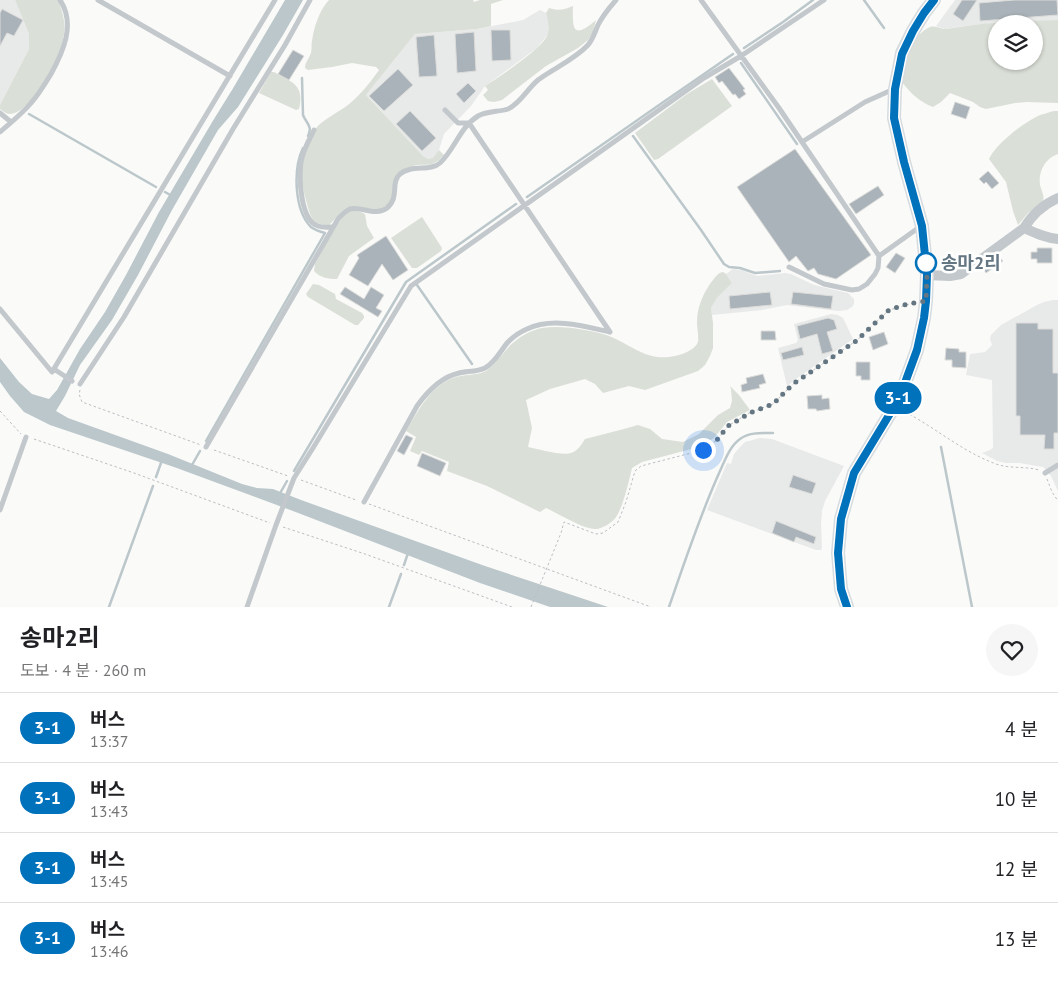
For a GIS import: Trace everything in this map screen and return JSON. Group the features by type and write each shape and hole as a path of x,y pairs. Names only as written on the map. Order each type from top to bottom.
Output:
{"street":[{"path":"847,607 841,589 838,553 841,519 854,473 894,407 917,350 924,318 927,275 922,226 894,118 895,89 902,54 913,31 934,0"},
{"path":"927,275 950,276 961,274 1024,228 1034,214 1058,198"},
{"path":"1024,228 1041,236 1058,240"}],"lane":[{"path":"0,132 31,103 41,90 62,52 66,39 67,20 66,10 60,0"},
{"path":"98,0 230,76"},
{"path":"0,309 52,372 275,0"},
{"path":"80,384 130,308 310,0"},
{"path":"206,447 338,219 348,210 358,209 377,212 385,210 393,201 397,178 401,174 412,168 430,167 439,164 464,128 479,116 507,109 516,104 528,88 584,49 606,11 616,0"},
{"path":"701,0 779,108 879,256 878,268 875,274 867,284 859,289 852,290 824,284 789,268"},
{"path":"247,607 294,478 411,286 697,84 824,0"},
{"path":"802,142 865,102 895,89"},
{"path":"445,110 458,123 469,124"},
{"path":"0,113 11,122"},
{"path":"364,502 417,406 428,392 442,381 457,373 485,368 508,342 526,329 536,326 548,324 577,325 610,332 469,124"},
{"path":"314,130 301,163 302,197 310,222 316,226 334,227"},
{"path":"879,256 922,226"},
{"path":"54,369 72,381"},
{"path":"0,510 26,436"},
{"path":"1046,473 1058,465"}],"path":[{"path":"531,607 564,522 596,534 603,533 618,522 635,470 641,466 703,450 717,440 728,426 750,413 773,404 793,384 856,341 889,310 907,304 926,301"},
{"path":"80,384 79,394 82,402 364,502 650,607"},
{"path":"894,407 983,459 1004,466 1031,468 1046,473 1052,492 1058,501"},
{"path":"0,411 22,435 512,607"}],"shaded area":[{"path":"0,0 15,0 29,34 29,49 0,105"},
{"path":"15,0 58,0 63,17 64,30 57,60 44,83 24,108 10,114 0,109 0,105 29,49 29,34"},
{"path":"285,0 303,0 238,107 218,130 172,210 138,275 112,320 80,365 56,411 68,418 168,454 242,484 257,488 273,489 485,566 608,607 550,607 480,583 174,467 50,425 24,412 0,382 0,358 19,382 32,394 49,399 57,390 80,349 105,312 159,212"},
{"path":"329,0 473,0 474,2 480,0 503,0 491,4 491,26 477,29 415,34 366,95 423,156 428,159 433,158 439,150 444,155 435,163 415,165 398,173 392,201 379,210 360,208 342,212 329,225 324,225 314,220 305,195 302,178 304,153 315,129 323,121 352,101 365,89 379,70 376,67 352,63 308,70 305,68 311,53 317,19"},
{"path":"955,0 1058,0 1058,20 1043,21 1043,15 988,15 988,24 945,29 936,26"},
{"path":"573,6 573,21 576,30 579,31 589,26 596,20 593,32 588,40 578,48 546,66 502,100 488,101 483,95 488,90 485,86 520,62 545,39 548,33 546,13 549,8 561,10"},
{"path":"540,10 546,13 548,19 548,34 537,48 485,86 471,106 444,134 439,150 434,158 428,159 423,156 366,95 415,34 477,29 523,20"},
{"path":"1058,20 1058,103 1015,103 986,109 950,93 933,107 916,97 902,82 912,44 922,32 931,27 946,29 988,24 988,70 1043,70 1043,21"},
{"path":"271,72 296,85 300,94 299,109 296,110 259,93"},
{"path":"712,79 732,106 654,160 635,133 687,94"},
{"path":"1058,111 1058,154 1046,162 1041,171 1040,185 1044,197 1042,203 1028,213 1018,225 1006,182 989,159 1003,141 1030,120"},
{"path":"348,211 359,211 365,214 367,226 374,238 349,256 337,279 322,277 314,271 315,264 334,230"},
{"path":"422,217 442,248 441,251 417,268 412,268 391,238"},
{"path":"733,269 757,276 791,274 814,285 848,293 854,299 854,304 847,310 838,311 787,305 762,310 712,315 711,308 717,298 732,283 726,274"},
{"path":"723,272 732,283 717,298 711,308 713,348 705,365 698,371 645,390 629,386 603,393 595,384 585,379 550,389 526,400 532,428 528,447 562,454 576,451 585,439 638,425 650,429 662,439 683,442 699,434 718,415 730,408 732,401 730,386 750,410 727,422 714,438 699,447 642,462 632,468 619,513 607,525 598,529 591,529 546,508 540,512 487,486 447,471 449,462 422,451 419,455 410,451 416,437 406,431 431,393 453,378 486,371 513,343 525,334 535,330 561,327 593,332 617,339 638,351 652,356 669,357 685,353 695,347 698,342 697,318 702,298 714,278"},
{"path":"313,284 319,285 335,294 336,299 362,313 364,318 358,325 355,325 308,297 306,294"},
{"path":"1058,300 1058,491 1051,476 1043,467 997,461 982,453 993,448 992,380 966,375 970,354 985,352 992,345 991,335 1001,325 1037,305"},
{"path":"831,314 843,318 853,339 787,386 778,348 796,343 798,340 794,324"},
{"path":"760,438 772,439 844,466 825,501 822,511 821,550 816,550 707,510 727,463 731,464 734,454 745,442"}],"building":[{"path":"962,0 977,0 963,21 953,14"},
{"path":"1014,0 1057,0 1058,15 988,15 988,20 980,21 979,3"},
{"path":"2,9 23,20 14,36 7,33 0,46 0,13"},
{"path":"491,30 510,30 511,60 492,61"},
{"path":"474,32 476,71 457,73 455,34"},
{"path":"434,35 437,76 419,77 416,37"},
{"path":"293,50 304,56 289,80 278,74"},
{"path":"729,68 745,89 743,90 746,94 739,99 735,94 733,95 722,81 719,83 715,77"},
{"path":"398,69 413,85 384,111 369,96"},
{"path":"468,83 476,91 464,103 456,94"},
{"path":"955,102 970,107 966,119 951,114"},
{"path":"410,111 436,138 422,151 396,124"},
{"path":"795,149 871,255 836,279 818,274 814,268 808,271 796,256 789,262 737,187"},
{"path":"988,171 999,183 992,189 986,182 984,184 979,179"},
{"path":"878,186 884,195 856,214 849,204"},
{"path":"386,236 408,270 393,280 382,264 368,286 349,275 359,258 357,255"},
{"path":"1037,248 1052,248 1052,263 1037,263 1037,259 1031,259 1031,252 1037,252"},
{"path":"896,253 905,258 895,273 886,267"},
{"path":"998,255 1003,261 986,273 982,267"},
{"path":"345,287 364,299 371,287 384,295 376,308 382,311 378,317 340,294"},
{"path":"770,292 772,305 730,309 729,296"},
{"path":"793,292 833,296 831,309 791,304"},
{"path":"828,318 834,320 837,329 827,332 833,351 822,354 817,334 800,339 797,326"},
{"path":"1016,323 1038,323 1038,329 1053,329 1053,373 1058,373 1058,433 1054,433 1054,449 1044,449 1045,435 1020,435 1020,416 1016,416"},
{"path":"761,331 775,331 776,340 761,340"},
{"path":"884,332 888,344 873,350 869,337"},
{"path":"802,347 804,355 783,360 781,353"},
{"path":"946,348 959,349 959,352 966,352 966,368 952,367 952,360 945,360"},
{"path":"856,362 870,362 870,380 861,380 861,376 856,376"},
{"path":"763,374 766,383 759,385 760,388 742,392 741,385 747,383 746,378"},
{"path":"822,395 822,399 829,398 830,409 817,411 816,409 808,409 807,396"},
{"path":"406,435 413,438 404,455 397,451"},
{"path":"422,453 446,463 440,476 417,466"},
{"path":"793,475 816,483 812,494 789,487"},
{"path":"776,521 816,537 814,544 796,537 794,542 772,533"}],"waterway":[{"path":"744,48 813,0"},
{"path":"864,0 884,28"},
{"path":"527,197 733,54"},
{"path":"741,63 797,144"},
{"path":"302,78 303,115 309,127 308,136"},
{"path":"29,114 156,187"},
{"path":"633,136 724,264 755,273 780,271"},
{"path":"206,441 325,233 311,227 305,220 298,200 298,167 303,148"},
{"path":"165,192 172,196"},
{"path":"294,471 406,282 516,204"},
{"path":"417,285 472,364"},
{"path":"669,607 706,504 731,449 736,442 747,435 773,433"},
{"path":"941,447 972,607"},
{"path":"192,465 200,451"},
{"path":"156,477 162,460"},
{"path":"279,495 287,481"},
{"path":"109,607 153,486"},
{"path":"404,565 408,553"},
{"path":"389,607 401,574"}],"bus line":[{"name":"3-1","path":"847,607 841,589 838,553 841,519 854,473 894,407 906,380 917,350 924,318 927,275 922,226 894,118 895,89 902,54 913,31 934,0"}],"place":[{"name":"송마2리","path":"926,263"}],"route":[{"path":"703,450 717,440 728,426 750,413 773,404 793,384 856,341 889,310 907,304 926,301 927,275 925,258 926,263"}]}
